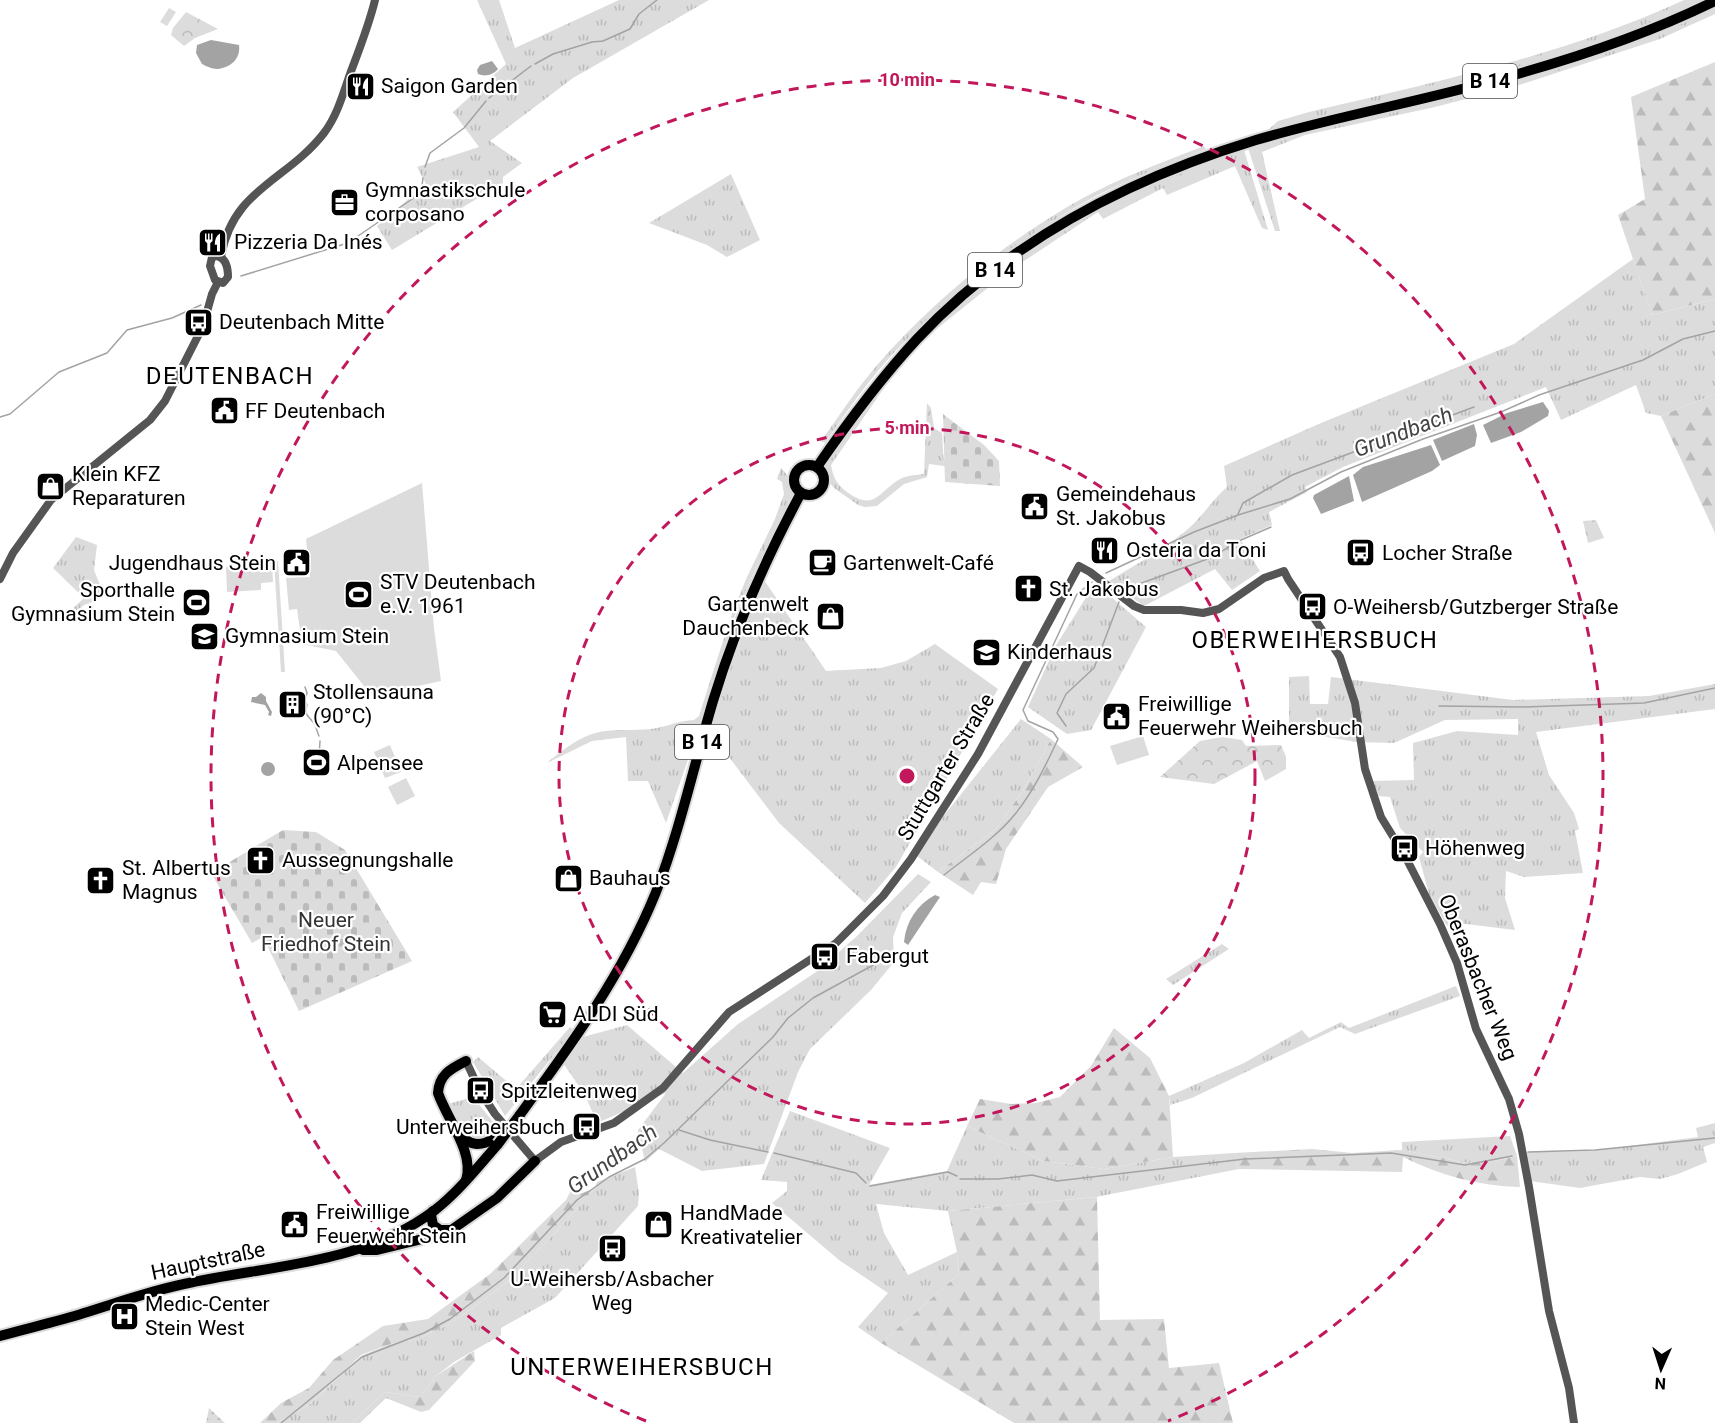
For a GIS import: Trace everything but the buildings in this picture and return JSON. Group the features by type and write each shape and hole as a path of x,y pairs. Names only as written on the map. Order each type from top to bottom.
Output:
{"main road":[{"name":"B 14","path":"817,467 858,408 917,339 968,290 1024,248 1087,208 1158,174 1229,149 1514,75 1612,44 1715,1"},
{"path":"804,466 817,467 824,477 823,488 815,494 801,493 795,483 796,472 804,466"},
{"name":"Hauptstraße","path":"0,1336 161,1289 359,1250 405,1229 433,1211 466,1182 496,1141 519,1116 574,1041 606,992 637,934 670,852 733,639 773,546 801,493"},
{"path":"466,1060 449,1069 438,1085 441,1103 469,1165 466,1182"},
{"path":"455,1130 468,1143 496,1141"},
{"path":"359,1250 378,1250 437,1236 454,1228 497,1197 535,1161"},
{"path":"433,1211 431,1221 436,1228 446,1230 454,1228"}],"street":[{"path":"221,257 229,227 243,204 297,161 325,133 338,108 375,0"},
{"path":"212,257 221,257 225,262 228,277 226,282 218,282 213,278 210,263 212,257"},
{"path":"0,579 13,552 51,500 150,420 165,401 203,326 212,294 218,282"},
{"name":"Oberasbacher Weg","path":"1079,566 1134,606 1144,610 1182,609 1203,613 1219,609 1264,578 1284,571 1287,579 1340,657 1355,703 1365,769 1382,817 1440,924 1457,963 1476,1029 1509,1099 1519,1134 1549,1311 1569,1388 1574,1423"},
{"name":"Stuttgarter Straße","path":"535,1161 561,1142 614,1123 663,1088 729,1012 836,943 883,896 911,859 991,732 1079,566"},
{"path":"466,1060 480,1091 495,1114 535,1161"}],"green space":[{"path":"477,0 499,0 515,48 619,0 709,0 573,78 490,141 522,163 503,177 503,183 392,250 377,226 426,184 417,167 479,147 453,112 506,64"},
{"path":"1684,0 1707,0 1618,37 1563,57 1490,79 1266,132 1278,121 1309,112 1452,78 1547,52"},
{"path":"1715,7 1715,14 1660,39 1516,86 1435,107 1305,135 1262,152 1280,231 1275,231 1248,148 1626,44"},
{"path":"169,8 176,12 167,26 160,22"},
{"path":"186,12 218,29 195,38 184,46 171,35 173,28"},
{"path":"1715,62 1715,299 1652,315 1618,215 1645,199 1631,97"},
{"path":"1204,146 1206,149 1096,196 1033,234 994,263 904,342 867,384 825,443 821,441 878,364 924,316 973,272 1027,233 1083,198"},
{"path":"1244,150 1268,230 1262,228 1235,166 1167,195 1163,188 1103,219 1098,212 1009,271 934,331 897,369 831,465 838,484 856,498 864,500 876,498 903,478 924,474 927,403 931,408 934,428 942,433 944,466 929,464 927,477 904,484 877,506 865,507 858,505 834,488 824,476 825,463 855,416 922,336 985,282 1069,223 1183,171"},
{"path":"731,174 760,240 727,257 707,245 649,223"},
{"path":"1633,259 1652,315 1715,299 1715,394 1661,416 1646,413 1636,385 1561,420 1546,387 1343,467 1305,487 1307,492 1269,512 1272,525 1240,539 1260,571 1232,590 1215,569 1144,606 1109,581 1160,550 1193,524 1227,487 1224,466 1321,423 1514,344"},
{"path":"1715,394 1715,533 1661,416"},
{"path":"943,414 984,445 999,461 1000,486 945,482"},
{"path":"781,468 790,480 794,496 755,570 735,615 666,823 648,781 628,781 626,737 592,741 547,763 589,735 611,730 657,728 694,720 699,716 730,619 784,494 782,482 777,479"},
{"name":"STV Deutenbach e.V. 1961","path":"422,483 434,628 441,681 372,696 336,651 302,644 297,609 289,610 286,578 310,577 306,539"},
{"path":"1596,520 1604,538 1588,543 1583,521"},
{"path":"76,537 97,545 94,570 102,590 98,600 84,605 75,613 71,610 84,598 53,568"},
{"path":"272,561 273,582 261,583 261,590 227,592 226,567"},
{"path":"274,561 278,561 285,672 281,672"},
{"path":"764,580 826,671 881,668 906,661 935,644 998,689 896,867 865,903 779,823 710,732 737,640"},
{"path":"1095,583 1146,627 1091,730 1067,734 1028,707 1055,647"},
{"path":"1309,676 1310,704 1328,704 1331,677 1513,700 1649,696 1715,684 1715,709 1536,732 1549,775 1574,813 1579,829 1575,831 1583,873 1524,877 1506,871 1505,898 1515,930 1458,923 1447,926 1429,894 1419,857 1423,852 1400,828 1390,797 1378,796 1372,781 1414,780 1413,743 1457,731 1518,735 1518,719 1445,720 1394,743 1356,742 1289,730 1289,677"},
{"path":"1021,719 1051,739 1024,789 996,829 938,872 917,856 942,818"},
{"path":"1143,736 1149,755 1117,765 1110,746"},
{"path":"1222,737 1242,740 1246,746 1281,745 1286,757 1286,769 1265,781 1257,761 1214,784 1160,777 1200,741"},
{"path":"1051,739 1083,767 1048,787 1006,849 996,884 981,882 973,895 938,872 996,829 1024,789"},
{"path":"390,745 401,772 385,778 374,752"},
{"path":"406,778 415,796 397,805 388,787"},
{"name":"Neuer Friedhof Stein","path":"283,830 316,832 345,850 412,961 299,1011 263,937 252,943 211,873"},
{"path":"918,874 931,882 902,913 893,937 894,962 871,990 810,1049 798,1072 764,1164 702,1171 659,1149 645,1162 638,1130 666,1093 597,1123 585,1095 563,1063 583,1037 627,1025 683,1073 738,1024 816,972 856,937"},
{"path":"1222,944 1229,949 1173,985 1166,979"},
{"path":"1456,986 1460,996 1355,1034 1340,1027 1192,1098 1170,1105 1169,1096 1244,1063 1302,1030 1309,1038 1341,1022 1349,1028"},
{"path":"570,1027 574,1030 505,1116 473,1062 478,1057 516,1089"},
{"path":"1114,1028 1150,1058 1169,1096 1173,1157 1104,1169 1043,1161 967,1126 980,1099 1011,1104 1036,1103 1060,1097 1091,1066"},
{"path":"473,1097 497,1127 481,1140 465,1134 448,1104"},
{"path":"790,1111 890,1148 869,1185 947,1171 967,1126 1043,1161 1104,1169 1173,1157 1234,1153 1239,1169 1096,1197 948,1211 876,1204 884,1233 908,1275 957,1252 959,1274 881,1343 858,1327 888,1293 839,1260 772,1203 787,1191 787,1182 761,1180"},
{"path":"1715,1123 1715,1143 1703,1147 1707,1162 1678,1174 1660,1179 1640,1177 1580,1188 1530,1181 1526,1152 1591,1151 1698,1137 1696,1128"},
{"path":"1510,1136 1517,1156 1494,1161 1467,1163 1402,1150 1402,1142"},
{"path":"1312,1149 1352,1153 1402,1150 1467,1163 1517,1156 1520,1187 1460,1178 1403,1157 1402,1172 1239,1169 1234,1153"},
{"path":"635,1167 639,1193 638,1206 555,1298 501,1328 501,1335 454,1362 436,1376 420,1397 385,1392 352,1423 277,1423 310,1404 361,1356 390,1344 417,1339 448,1325 504,1285 556,1232 595,1188 597,1182"},
{"path":"574,1185 579,1188 580,1194 595,1188 504,1285 448,1325 417,1339 390,1344 361,1355 310,1404 277,1423 260,1423 281,1403 309,1388 333,1360 383,1326 428,1319 490,1274 566,1200"},
{"path":"1097,1197 1100,1320 1164,1319 1169,1368 1219,1363 1233,1423 1014,1423 881,1343 959,1274 957,1252 948,1211"},
{"path":"474,1351 475,1361 429,1410 421,1412 386,1398 360,1423 352,1423 385,1392 420,1397 436,1376"},
{"path":"209,1408 225,1423 206,1423"}],"shaded area":[{"path":"211,40 239,45 238,55 234,62 217,69 202,64 196,53 197,45"},
{"path":"492,61 498,69 496,71 486,75 478,74 477,70 480,65"},
{"path":"1543,402 1549,411 1548,416 1521,432 1491,443 1483,425 1507,413"},
{"path":"1474,424 1477,435 1475,446 1442,461 1433,440"},
{"path":"1431,445 1440,465 1432,471 1362,502 1353,475 1363,467"},
{"path":"1349,476 1354,501 1321,514 1313,498 1314,495"},
{"path":"261,693 266,697 272,712 271,716 268,715 269,712 265,705 251,702 252,697"},
{"path":"268,762 273,764 275,769 273,774 268,776 263,774 261,769 263,764"},
{"path":"935,895 940,897 908,945 904,942 905,934 913,914"}],"waterway":[{"path":"535,64 553,54 592,42 603,41 630,29 639,14 657,0"},
{"path":"489,98 531,66"},
{"path":"425,167 430,153 464,128 486,101"},
{"path":"358,236 421,193 423,178"},
{"path":"241,276 351,242"},
{"path":"0,417 10,414 59,372 107,353 127,330 172,318 201,305"},
{"name":"Grundbach","path":"1106,573 1194,532 1290,499 1341,472 1423,439 1501,412 1539,395 1643,360 1683,339 1715,331"},
{"path":"1238,514 1243,503 1292,475 1474,407"},
{"path":"1131,587 1210,558 1241,540 1271,527"},
{"name":"Grundbach","path":"944,875 982,846 1008,822 1044,768 1058,739 1053,732 1028,721 1023,710 1077,594 1092,582"},
{"path":"1066,726 1057,713 1066,694 1094,668 1119,602"},
{"path":"305,687 306,713 314,723 319,736"},
{"path":"1439,706 1522,707 1644,703 1715,688"},
{"path":"319,756 320,741"},
{"name":"Grundbach","path":"281,1423 362,1357 424,1333 450,1319 504,1278 577,1200 609,1177 645,1159 664,1143 773,1037 788,1018 813,998 897,952"},
{"path":"679,1130 710,1140 768,1152"},
{"path":"1528,1152 1595,1150 1715,1138"},
{"path":"774,1153 856,1173 866,1183"},
{"path":"960,1179 998,1179 1032,1175 1057,1181 1245,1159 1391,1153 1465,1165 1512,1156"},
{"path":"870,1186 948,1172 957,1176"}],"place":[{"name":"Saigon Garden","path":"360,86"},
{"name":"Gymnastikschule corposano","path":"344,202"},
{"name":"Pizzeria Da Inés","path":"213,242"},
{"name":"Deutenbach Mitte","path":"198,322"},
{"name":"FF Deutenbach","path":"224,411"},
{"name":"Klein KFZ Reparaturen","path":"51,486"},
{"name":"Gemeindehaus St. Jakobus","path":"1035,506"},
{"name":"Osteria da Toni","path":"1105,550"},
{"name":"Locher Straße","path":"1361,553"},
{"name":"Jugendhaus Stein","path":"297,563"},
{"name":"Gartenwelt-Café","path":"822,563"},
{"name":"St. Jakobus","path":"1028,589"},
{"name":"STV Deutenbach e.V. 1961","path":"359,594"},
{"name":"Sporthalle Gymnasium Stein","path":"196,602"},
{"name":"O-Weihersb/Gutzberger Straße","path":"1312,607"},
{"name":"Gartenwelt Dauchenbeck","path":"830,616"},
{"name":"Gymnasium Stein","path":"204,636"},
{"name":"Kinderhaus","path":"986,652"},
{"name":"Stollensauna (90°C)","path":"292,704"},
{"name":"Freiwillige Feuerwehr Weihersbuch","path":"1117,716"},
{"name":"Alpensee","path":"316,763"},
{"name":"Höhenweg","path":"1404,848"},
{"name":"Aussegnungshalle","path":"261,860"},
{"name":"Bauhaus","path":"568,878"},
{"name":"St. Albertus Magnus","path":"101,880"},
{"name":"Fabergut","path":"825,956"},
{"name":"ALDI Süd","path":"552,1014"},
{"name":"Spitzleitenweg","path":"480,1091"},
{"name":"Unterweihersbuch","path":"586,1127"},
{"name":"Freiwillige Feuerwehr Stein","path":"295,1224"},
{"name":"HandMade Kreativatelier","path":"659,1225"},
{"name":"U-Weihersb/Asbacher Weg","path":"612,1248"},
{"name":"Medic-Center Stein West","path":"124,1316"}],"district":[{"name":"DEUTENBACH","path":"230,376"},
{"name":"OBERWEIHERSBUCH","path":"1315,640"},
{"name":"UNTERWEIHERSBUCH","path":"642,1367"}]}
